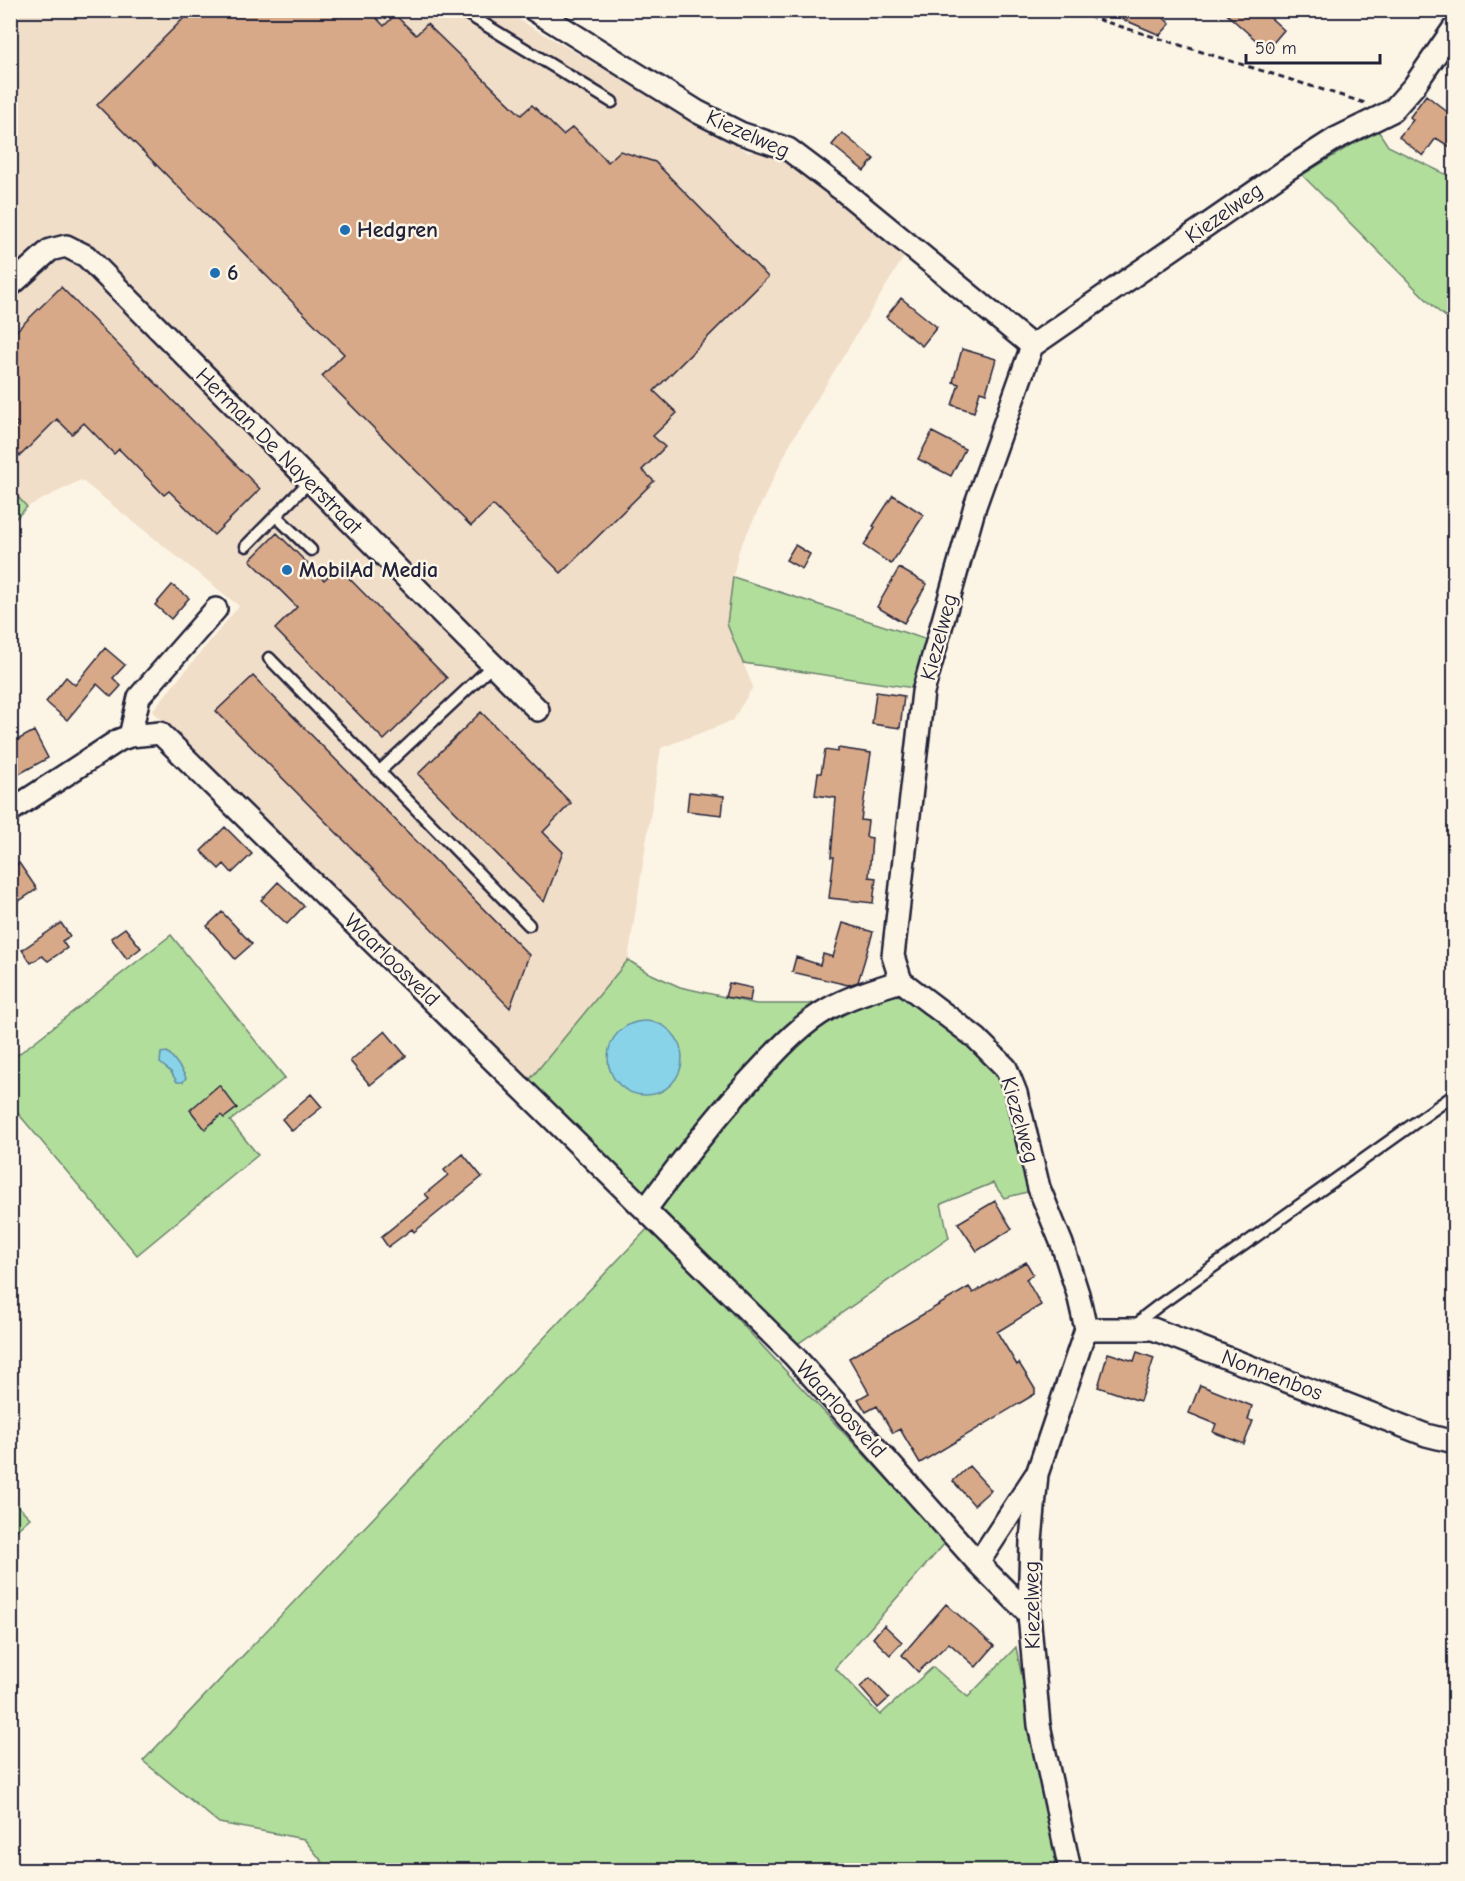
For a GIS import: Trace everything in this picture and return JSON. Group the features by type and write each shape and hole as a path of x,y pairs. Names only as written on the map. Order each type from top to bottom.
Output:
{"street":[{"name":"Kiezelweg","path":"534,10 698,112 740,133 788,149 841,189 1032,346"},
{"path":"1392,111 1414,86 1455,28"},
{"name":"Kiezelweg","path":"1070,1870 1039,1725 1029,1614 1031,1541 1037,1474 1086,1329 1078,1294 1062,1244 1039,1188 1016,1093 1006,1068 976,1038 901,981 893,956 923,692 975,506 1032,346 1285,171 1335,139 1392,111"},
{"name":"Herman De Nayerstraat","path":"10,286 50,250 66,246 86,256 538,710"},
{"path":"130,736 139,697 216,609"},
{"name":"Waarloosveld","path":"10,811 119,740 130,736 160,733 794,1356 978,1563 1029,1614"},
{"path":"646,1209 686,1155 743,1087 793,1034 827,1010 861,994 901,981"},
{"name":"Nonnenbos","path":"1086,1329 1153,1329 1426,1435 1455,1442"},
{"path":"978,1563 1037,1474"}],"lane":[{"path":"461,10 612,102"},
{"path":"246,546 310,481"},
{"path":"276,516 311,550"},
{"path":"269,658 529,925"},
{"path":"380,771 493,665"},
{"path":"1134,1329 1158,1306 1455,1095"}],"path":[{"path":"1068,10 1392,111"}],"shaded area":[{"path":"11,11 504,11 748,152 777,150 905,255 791,442 739,550 727,624 753,687 732,721 661,748 628,960 527,1083 152,711 239,606 81,480 27,507 11,523"}],"green space":[{"path":"1377,129 1388,146 1451,177 1454,173 1454,323 1438,311 1302,175"},
{"path":"11,489 27,507 11,523"},
{"path":"733,577 934,642 927,690 743,663 727,624"},
{"path":"171,935 285,1078 230,1121 258,1155 137,1255 11,1105 11,1060"},
{"path":"628,960 647,972 680,987 756,1004 818,1002 764,1053 644,1196 527,1083"},
{"path":"897,995 917,1001 987,1059 1005,1084 1031,1191 1004,1198 993,1183 941,1204 949,1238 796,1345 661,1208 720,1122 796,1045 824,1023 860,1004"},
{"path":"650,1226 946,1542 835,1668 880,1715 933,1667 968,1697 1016,1647 1060,1870 329,1870 304,1839 219,1823 143,1761"},
{"path":"11,1499 30,1518 10,1535"}],"water":[{"path":"645,1021 659,1024 671,1032 679,1044 682,1058 679,1072 671,1084 659,1092 645,1095 631,1092 619,1084 611,1072 608,1058 611,1044 619,1032 631,1024"},
{"path":"167,1052 185,1076 183,1082 177,1082 171,1072 160,1063 161,1053"}],"building":[{"path":"192,10 369,10 384,26 395,15 416,35 427,24 521,115 532,105 563,135 573,127 608,162 620,151 655,162 768,277 654,391 677,413 653,436 665,447 642,470 654,481 561,573 493,505 471,526 322,376 344,354 97,105"},
{"path":"1101,10 1156,10 1170,24 1160,35"},
{"path":"1222,10 1262,10 1284,30 1267,50"},
{"path":"1426,95 1455,118 1455,150 1436,138 1423,156 1399,137 1413,120 1410,117"},
{"path":"842,133 874,159 864,171 832,145"},
{"path":"61,287 260,489 214,535 169,491 164,495 119,449 114,454 84,423 72,434 57,419 20,456 10,446 10,432 18,424 10,416 10,337"},
{"path":"901,298 937,327 922,346 886,317"},
{"path":"962,349 996,359 986,393 980,391 974,412 952,405 959,384 953,382"},
{"path":"932,432 965,449 951,476 918,459"},
{"path":"893,495 924,515 891,564 864,546 875,527 873,526"},
{"path":"277,533 324,580 338,567 447,678 384,740 275,629 297,607 250,560"},
{"path":"795,545 810,554 802,569 786,560"},
{"path":"899,568 927,584 904,623 877,607"},
{"path":"172,585 189,598 171,619 155,605"},
{"path":"105,648 125,665 113,678 121,686 111,697 97,684 67,720 46,702 66,677 75,685"},
{"path":"253,676 529,955 510,1008 216,711"},
{"path":"876,692 904,696 900,728 872,724"},
{"path":"481,712 571,803 543,832 563,852 544,902 418,774"},
{"path":"34,731 48,758 10,779 10,744"},
{"path":"838,748 871,753 861,820 868,821 866,837 872,838 869,877 876,878 873,903 829,898 834,857 831,857 836,798 815,795 818,773 821,773 825,750 838,752"},
{"path":"689,792 724,796 722,815 687,811"},
{"path":"225,827 252,854 232,873 224,864 219,869 201,851"},
{"path":"19,863 37,889 10,907 10,868"},
{"path":"278,882 304,906 287,924 261,900"},
{"path":"222,912 252,944 235,959 207,926"},
{"path":"61,923 70,936 62,941 67,948 48,961 42,956 31,963 22,950"},
{"path":"843,923 873,932 858,982 848,985 792,972 796,957 820,965 823,954 833,957"},
{"path":"125,928 141,948 127,959 111,938"},
{"path":"729,983 752,988 750,1001 725,997"},
{"path":"385,1031 406,1056 370,1085 350,1061"},
{"path":"219,1085 237,1108 224,1118 221,1115 205,1129 190,1110"},
{"path":"311,1094 322,1107 292,1131 282,1119"},
{"path":"463,1154 482,1177 414,1232 412,1229 388,1247 381,1237 429,1198 425,1194 448,1175 444,1170"},
{"path":"995,1201 1012,1229 977,1251 958,1223"},
{"path":"1026,1262 1033,1274 1026,1279 1041,1305 997,1332 1035,1389 1035,1394 920,1463 900,1429 893,1433 877,1406 866,1412 858,1399 869,1393 849,1358 969,1287 973,1293"},
{"path":"1137,1352 1154,1358 1140,1401 1098,1387 1108,1353 1134,1361"},
{"path":"1200,1385 1252,1406 1248,1420 1253,1421 1244,1444 1213,1432 1216,1424 1189,1413"},
{"path":"969,1466 991,1490 974,1505 953,1481"},
{"path":"946,1604 994,1646 976,1667 949,1643 918,1672 902,1655"},
{"path":"884,1625 902,1642 890,1655 873,1638"},
{"path":"870,1678 889,1698 878,1708 860,1687"}],"place":[{"name":"Hedgren","path":"345,230"},
{"name":"6","path":"215,273"},
{"name":"MobilAd Media","path":"287,570"}]}
